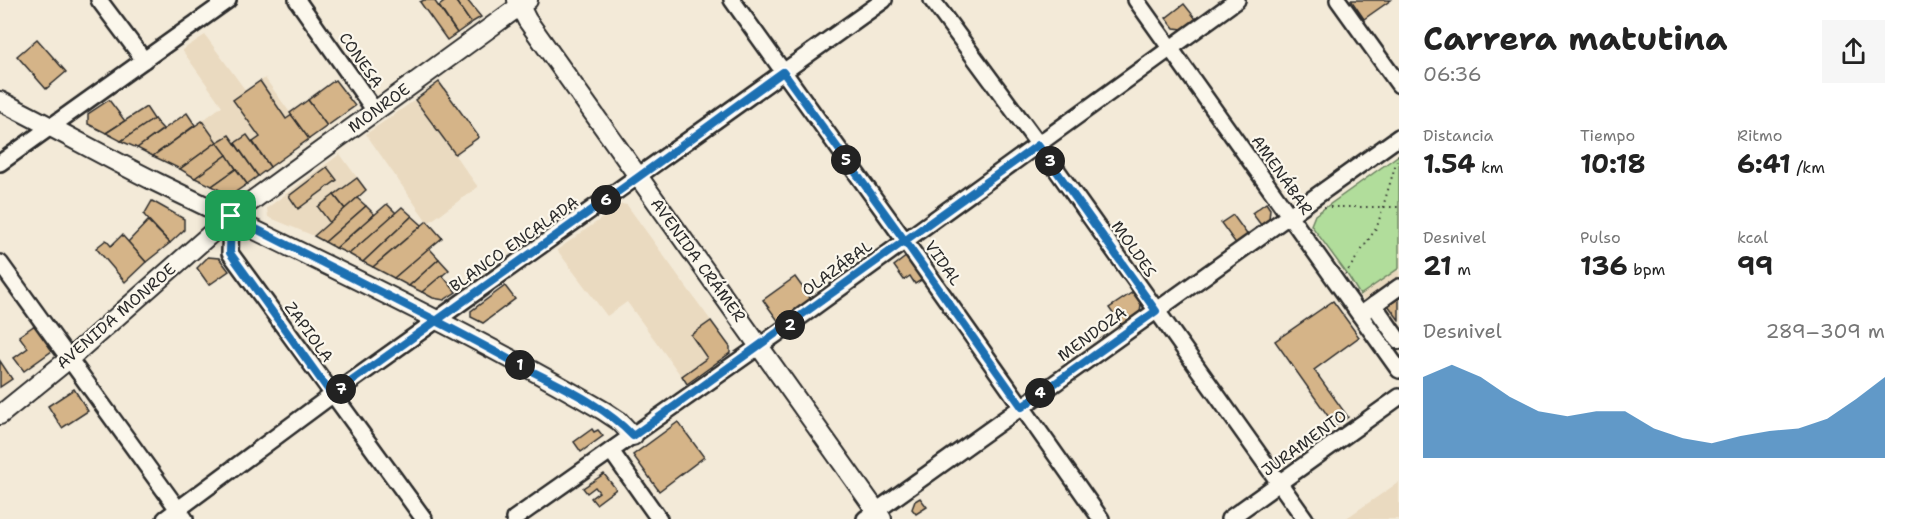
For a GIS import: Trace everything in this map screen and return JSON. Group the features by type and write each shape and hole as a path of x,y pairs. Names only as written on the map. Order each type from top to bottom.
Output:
{"main road":[{"name":"MONROE","path":"231,216 522,2"},
{"name":"AVENIDA CRÁMER","path":"522,2 527,20 760,346 874,516"},
{"path":"0,101 156,182 231,216 437,320 604,411 633,436"},
{"name":"AVENIDA MONROE","path":"0,415 69,358 231,216"}],"street":[{"path":"99,0 144,60"},
{"path":"0,163 228,0"},
{"name":"CONESA","path":"297,0 375,111"},
{"name":"VIDAL","path":"732,0 1101,519"},
{"name":"BLANCO ENCALADA","path":"165,519 182,514 332,395 884,0"},
{"name":"MOLDES","path":"932,0 1305,519"},
{"name":"AMENÁBAR","path":"1136,0 1399,370"},
{"name":"OLAZÁBAL","path":"514,519 760,346 1237,0"},
{"path":"1338,0 1399,85"},
{"name":"MENDOZA","path":"874,516 1399,137"},
{"name":"ZAPIOLA","path":"231,216 230,253 424,519"},
{"path":"0,263 182,514"},
{"path":"1360,315 1399,287"},
{"path":"1374,305 1399,341"},
{"name":"JURAMENTO","path":"1229,519 1399,397"},
{"path":"611,452 659,519"}],"path":[{"path":"1347,274 1377,227 1399,153"},
{"path":"1320,206 1399,207"}],"shaded area":[{"path":"205,35 246,91 265,78 309,139 270,167 247,135 235,143 217,142 202,121 222,106 182,50"},
{"path":"415,100 478,187 428,223 366,134"},
{"path":"340,154 366,190 314,236 268,217 267,208"},
{"path":"622,204 627,205 730,347 730,353 687,384 627,302 607,316 557,250"},
{"path":"1399,268 1399,349 1360,295"},
{"path":"1399,482 1399,519 1345,519"}],"green space":[{"path":"1399,155 1399,268 1360,295 1311,225 1315,215"}],"building":[{"path":"434,0 457,33 447,40 420,2"},
{"path":"447,0 455,0 471,23 457,33 439,6"},
{"path":"455,0 467,0 481,17 471,23"},
{"path":"1351,0 1391,0 1364,19"},
{"path":"1184,4 1196,19 1183,29 1174,28 1166,18"},
{"path":"37,39 66,72 46,89 17,56"},
{"path":"335,80 355,106 327,126 308,100"},
{"path":"260,81 286,119 292,115 309,139 270,167 253,142 260,137 233,100"},
{"path":"439,82 479,137 455,154 415,100"},
{"path":"109,100 125,121 106,133 88,124 88,114"},
{"path":"308,100 327,126 309,139 290,113"},
{"path":"146,107 154,119 121,141 106,133"},
{"path":"187,113 195,125 153,156 137,148"},
{"path":"154,119 163,129 137,148 121,141"},
{"path":"202,121 217,142 180,169 153,156"},
{"path":"229,135 258,176 247,184 217,142"},
{"path":"247,135 270,167 258,176 235,143"},
{"path":"217,142 227,155 195,178 180,169"},
{"path":"227,155 236,169 212,186 195,178"},
{"path":"327,167 337,180 298,209 289,196"},
{"path":"236,169 247,184 234,193 227,194 212,186"},
{"path":"357,178 366,190 345,209 334,195"},
{"path":"334,195 345,209 330,223 318,207"},
{"path":"357,198 366,206 325,242 314,236"},
{"path":"152,201 184,219 184,230 170,243 144,215"},
{"path":"1266,203 1270,209 1269,219 1261,225 1252,213"},
{"path":"387,204 396,213 349,254 336,248"},
{"path":"366,206 374,214 336,248 325,242"},
{"path":"402,207 412,216 363,262 349,254"},
{"path":"1233,215 1249,237 1237,245 1221,223"},
{"path":"412,216 422,225 373,267 363,262"},
{"path":"148,221 170,243 146,262 128,242"},
{"path":"427,221 442,238 394,278 373,267"},
{"path":"122,235 146,262 125,282 96,248 106,240 111,246"},
{"path":"429,248 439,259 409,286 394,278"},
{"path":"907,256 923,279 915,284 910,276 904,280 894,266"},
{"path":"208,257 219,258 229,271 209,285 197,268"},
{"path":"439,259 449,270 422,292 409,286"},
{"path":"442,275 456,292 444,300 433,298 422,292"},
{"path":"795,277 811,299 779,322 763,300"},
{"path":"505,286 515,299 483,323 471,317 471,311"},
{"path":"1133,292 1141,304 1140,314 1122,326 1109,308"},
{"path":"1399,298 1399,320 1388,305"},
{"path":"1333,301 1359,337 1314,370 1348,417 1335,426 1275,341"},
{"path":"711,321 730,347 730,353 687,384 682,376 707,358 691,335"},
{"path":"38,323 56,348 24,371 14,358 28,348 19,336"},
{"path":"0,361 12,379 0,387"},
{"path":"74,389 88,411 62,428 48,406"},
{"path":"678,422 704,457 659,491 633,455"},
{"path":"592,429 594,432 598,430 603,436 581,452 574,442"},
{"path":"604,474 616,489 596,504 591,498 599,492 595,487 587,493 583,488"},
{"path":"920,498 927,507 916,514 912,509 915,501"}],"route":[{"path":"231,216 230,253 332,395 385,358 437,320 612,196 783,72 905,241 1022,407 1156,311 1038,145 905,241 845,285 633,436 619,422 583,399 437,320 316,261 231,216"}]}
